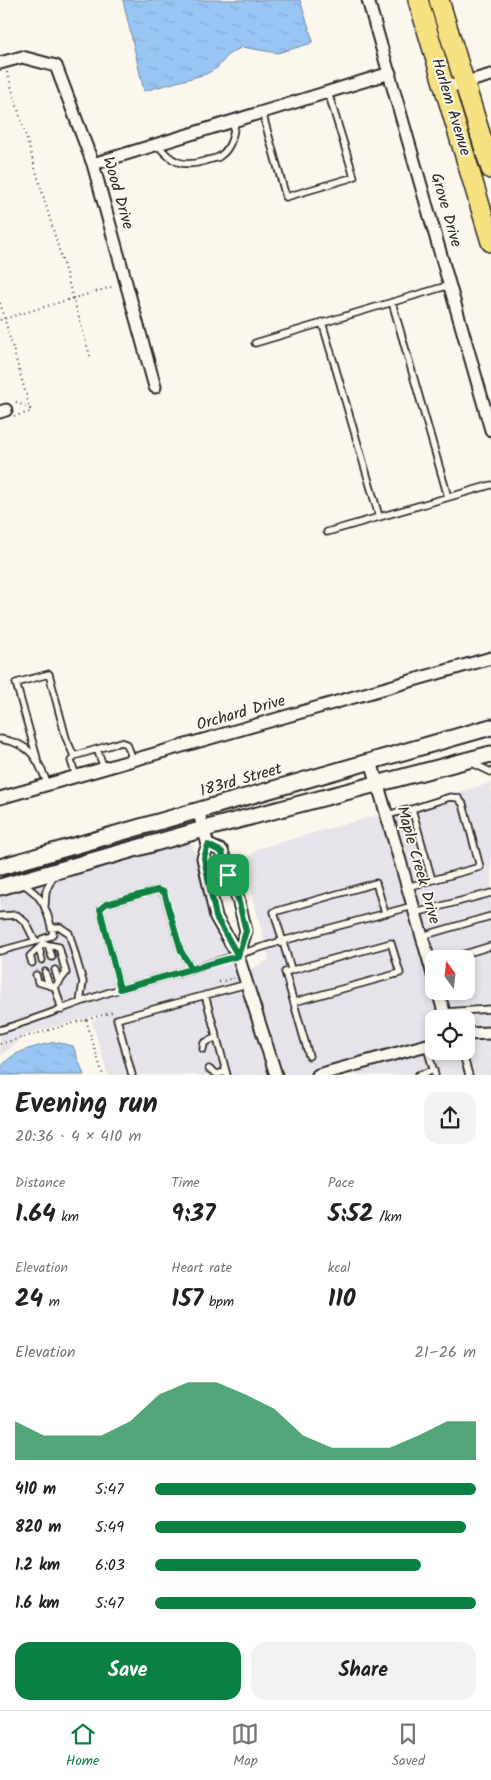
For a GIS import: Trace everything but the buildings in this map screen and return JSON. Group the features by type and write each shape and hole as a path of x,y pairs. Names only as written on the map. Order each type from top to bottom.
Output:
{"main road":[{"name":"Harlem Avenue","path":"418,0 491,242"},
{"name":"Harlem Avenue","path":"440,0 491,169"}],"street":[{"name":"Grove Drive","path":"368,0 491,430"},
{"name":"Wood Drive","path":"2,63 22,57 56,66 93,164 156,387"},
{"path":"93,164 390,73"},
{"path":"445,88 491,75"},
{"name":"Orchard Drive","path":"0,798 491,658"},
{"name":"183rd Street","path":"0,867 491,727"},
{"path":"0,887 204,829 491,754"},
{"name":"Maple Creek Drive","path":"371,761 427,950"},
{"path":"198,810 208,845 204,858 216,917 238,956 276,1075"},
{"path":"208,845 222,852 238,899 246,931 238,956"},
{"path":"475,1034 491,1033"},
{"path":"318,1075 425,1045"}],"lane":[{"path":"262,112 286,197 354,177 328,92"},
{"path":"158,144 166,155 177,163 197,163 220,156 233,139 235,120"},
{"path":"255,343 450,285"},
{"path":"392,302 448,497"},
{"path":"322,322 379,516"},
{"path":"327,532 491,485"},
{"path":"48,784 37,758 16,683 49,674 66,738 74,756"},
{"path":"0,739 12,741 29,750 37,758"},
{"path":"76,776 71,761 74,756 97,749 125,743 129,747 133,760"},
{"path":"97,749 104,768"},
{"path":"468,761 491,772"},
{"path":"386,815 450,798 458,798 463,804 480,867 407,887"},
{"path":"412,809 432,880"},
{"path":"32,963 30,956 51,936 51,928 45,905 46,891 55,871"},
{"path":"19,881 37,894 45,905"},
{"path":"291,969 274,912 376,883 385,913"},
{"path":"120,989 100,916 100,909 106,904 157,890 164,892 181,951 192,969"},
{"path":"0,1030 37,1020 80,1002 120,989 238,956 282,941 385,913 491,893"},
{"path":"0,916 17,915 26,922 35,941"},
{"path":"422,936 491,916"},
{"path":"51,928 60,927 69,933 83,982 80,1002"},
{"path":"0,951 35,941 59,947 66,973 54,985"},
{"path":"294,1002 400,973 390,943 285,972 309,1056"},
{"path":"43,944 52,957"},
{"path":"42,960 43,944"},
{"path":"475,951 491,946"},
{"path":"54,985 55,970"},
{"path":"46,972 54,985 62,1010"},
{"path":"36,975 38,982 54,985"},
{"path":"132,1075 117,1020 247,984"},
{"path":"205,996 227,1073 217,1074 209,1069"},
{"path":"475,1011 491,1009"},
{"path":"203,1049 204,1043 217,1037"},
{"path":"418,1075 434,1073 432,1060"},
{"path":"465,1060 469,1075"}],"path":[{"path":"2,63 90,359"},
{"path":"0,320 120,285"},
{"path":"0,303 31,412 5,413"},
{"path":"16,402 30,409"},
{"path":"86,1020 103,1075"}],"shaded area":[{"path":"491,783 491,1075 108,1075 92,1022 105,1013 29,1033 0,1056 0,895 190,840 237,976 269,960 244,862 257,849"}],"water":[{"path":"123,0 300,0 313,41 309,44 277,53 242,47 229,54 217,68 206,74 144,91"},
{"path":"55,1042 73,1046 84,1075 0,1075 6,1061 13,1056 30,1048"}],"route":[{"path":"228,875 222,852 208,845 204,858 212,889 216,917 238,956 192,969 186,964 181,951 164,892 157,890 106,904 100,909 100,916 120,989 192,969 238,956 246,931 238,899 228,875"}]}
